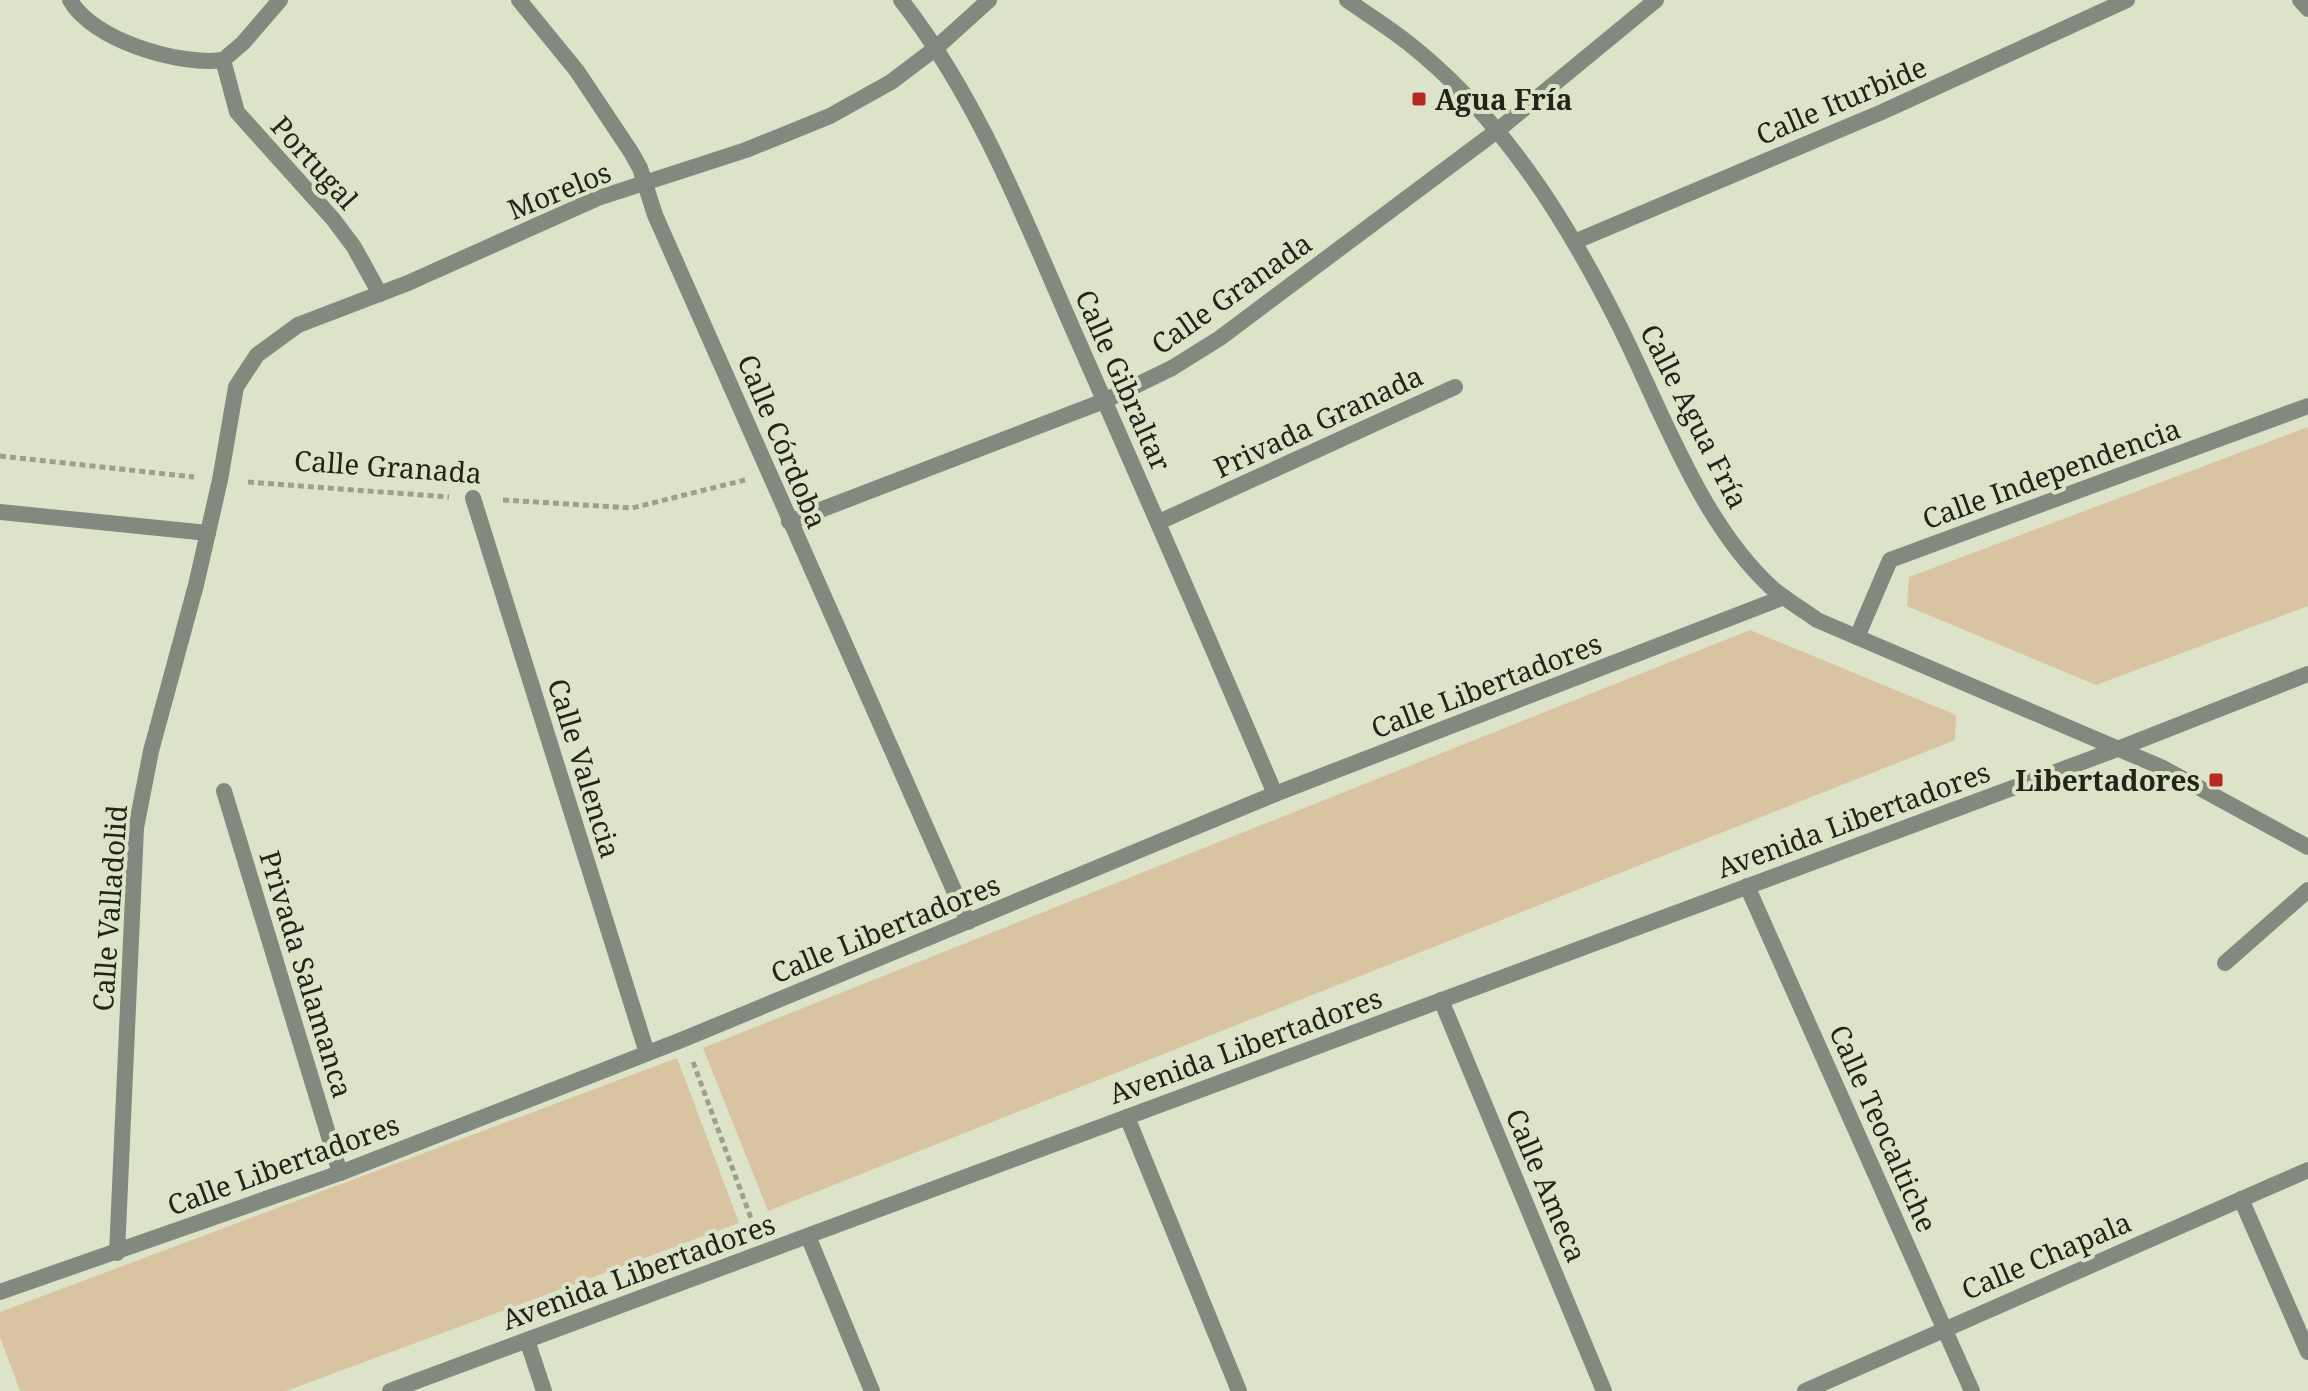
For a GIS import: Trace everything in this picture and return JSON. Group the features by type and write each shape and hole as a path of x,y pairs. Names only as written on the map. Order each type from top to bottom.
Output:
{"street":[{"path":"70,0 87,22 158,54 205,62 223,60 243,43 280,0"},
{"name":"Calle Córdoba","path":"519,0 586,83 631,152 655,215 789,522 968,922"},
{"name":"Calle Gibraltar","path":"901,0 936,48 1001,165 1275,794"},
{"name":"Morelos","path":"220,480 236,387 257,355 298,325 380,294 598,198 746,150 830,116 891,82 936,48 989,0"},
{"name":"Calle Agua Fría","path":"1347,0 1407,41 1460,90 1498,130 1529,172 1574,242 1617,320 1679,452 1729,539 1750,565 1784,597 1817,620 2161,767 2308,847"},
{"name":"Calle Granada","path":"789,522 1104,401 1172,368 1220,338 1498,130 1656,0"},
{"name":"Calle Iturbide","path":"1574,242 1882,112 2127,0"},
{"path":"2300,0 2308,9"},
{"name":"Portugal","path":"223,60 237,112 333,219 354,247 380,294"},
{"name":"Privada Granada","path":"1159,522 1455,387"},
{"name":"Calle Independencia","path":"1857,637 1890,560 2308,406"},
{"name":"Calle Valladolid","path":"117,1253 136,828 151,751 220,480"},
{"name":"Calle Valencia","path":"473,498 647,1053"},
{"path":"0,512 208,533"},
{"name":"Calle Libertadores","path":"0,1292 340,1173 684,1039 1275,794 1784,597"},
{"name":"Avenida Libertadores","path":"390,1391 2120,748 2308,674"},
{"name":"Privada Salamanca","path":"224,791 340,1173"},
{"name":"Calle Teocaltiche","path":"1747,886 1972,1391"},
{"path":"2225,963 2308,890"},
{"name":"Calle Ameca","path":"1441,1000 1604,1391"},
{"path":"1127,1117 1239,1391"},
{"name":"Calle Chapala","path":"1805,1391 2308,1170"},
{"path":"2241,1199 2308,1352"},
{"path":"808,1236 872,1391"},
{"path":"527,1340 544,1391"}],"path":[{"name":"Calle Granada","path":"0,456 220,480 632,508 769,474"},
{"path":"684,1039 764,1251"}],"shaded area":[{"path":"2308,427 2308,606 2096,685 1907,606 1909,577"},
{"path":"1750,630 1956,715 1955,740 768,1211 703,1048"},
{"path":"677,1058 739,1223 286,1391 20,1391 0,1337 0,1312"}],"place":[{"name":"Agua Fría","path":"1419,99"},
{"name":"Libertadores","path":"2216,780"}]}
